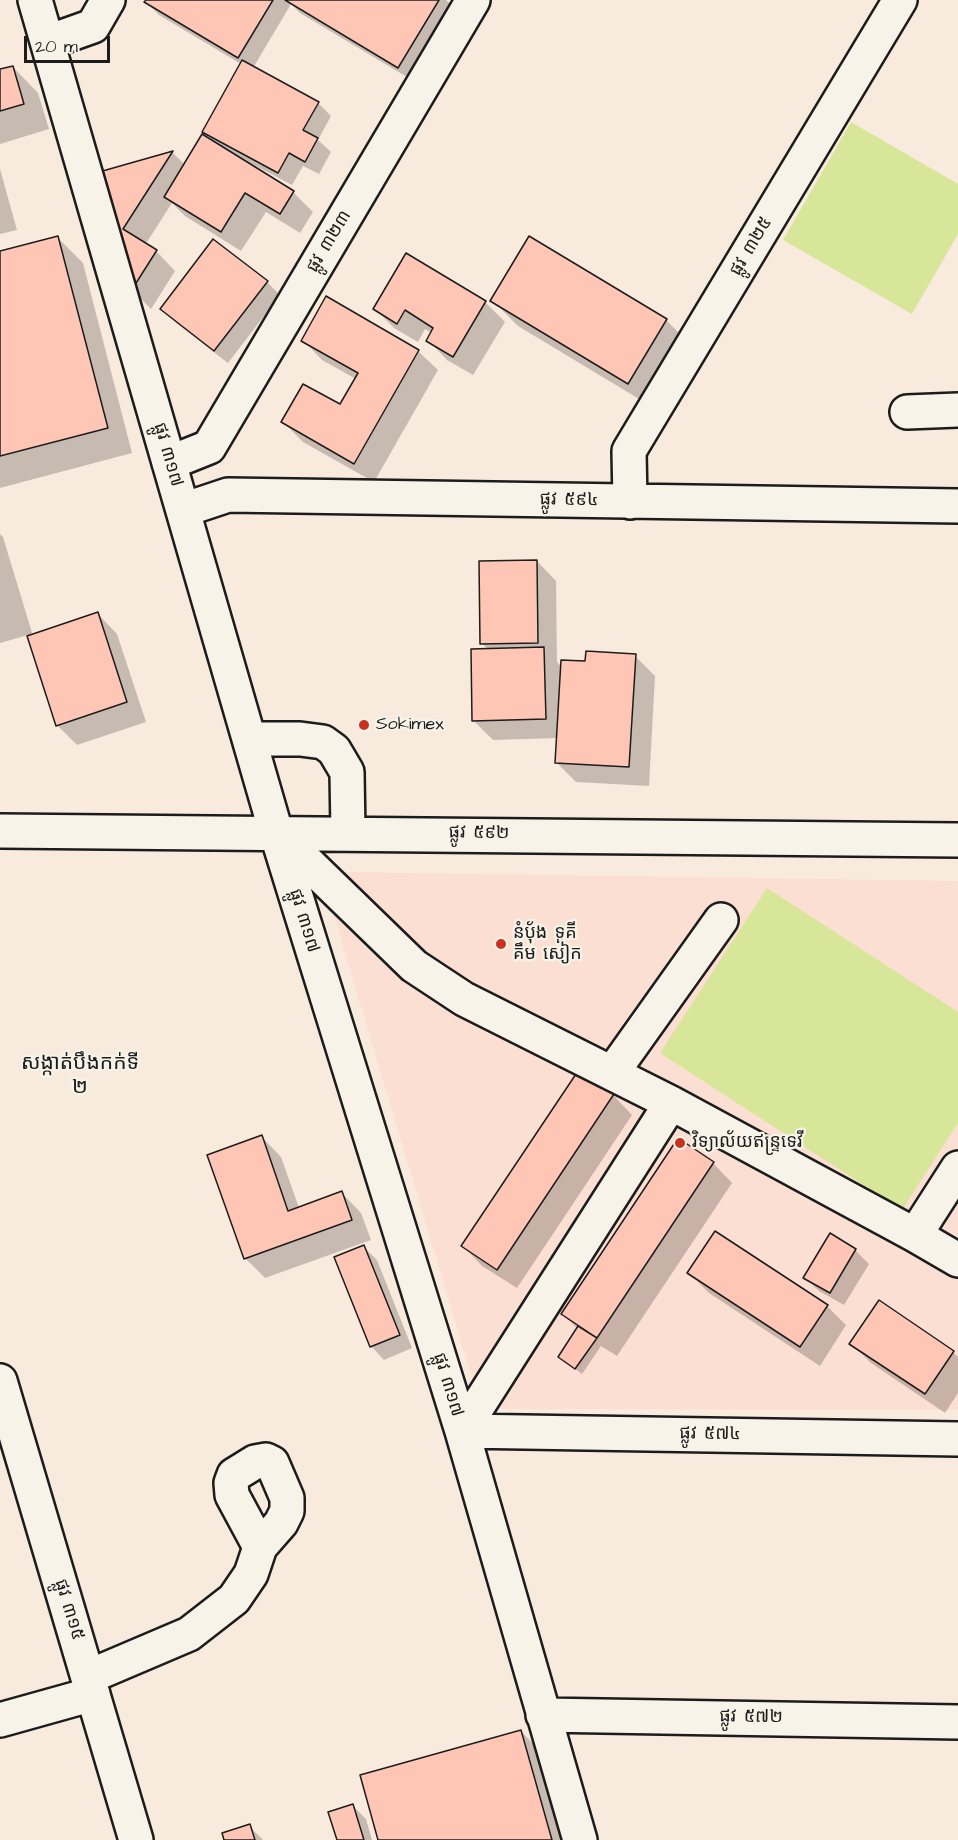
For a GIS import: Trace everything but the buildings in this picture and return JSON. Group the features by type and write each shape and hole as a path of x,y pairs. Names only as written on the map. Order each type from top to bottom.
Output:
{"street":[{"name":"ផ្លូវ ៣១៧","path":"35,0 276,832 462,1431 580,1840"},
{"path":"48,42 93,26 108,0"},
{"name":"ផ្លូវ ៣២៣","path":"169,463 209,447 473,0"},
{"name":"ផ្លូវ ៣២៥","path":"630,502 629,451 900,0"},
{"path":"907,412 958,410"},
{"name":"ផ្លូវ ៥៩៤","path":"183,510 228,495 958,506"},
{"path":"249,739 300,739 323,742 334,750 347,772 348,833"},
{"name":"ផ្លូវ ៥៩២","path":"0,831 958,840"},
{"path":"276,832 414,966 465,999 671,1103 958,1260"},
{"path":"612,1073 722,920"},
{"path":"462,1431 671,1103"},
{"path":"915,1235 958,1168"},
{"name":"ផ្លូវ ៣១៥","path":"0,1381 136,1840"},
{"name":"ផ្លូវ ៥៧៤","path":"462,1431 958,1439"},
{"path":"0,1720 90,1685 189,1634 234,1599 251,1574 260,1546"},
{"name":"ផ្លូវ ៥៧២","path":"543,1715 958,1722"}],"shaded area":[{"name":"វិទ្យាល័យឥន្រ្ទទេវី","path":"341,872 958,881 958,1410 500,1409 476,1392 327,893"}],"green space":[{"path":"851,122 958,184 958,234 912,314 783,240"},
{"path":"767,888 958,1012 958,1123 902,1210 660,1053"}],"place":[{"name":"Sokimex","path":"364,725"},
{"name":"នំប៉័ង ទួគី គឹម សៀក","path":"501,944"},
{"name":"វិទ្យាល័យឥន្រ្ទទេវី","path":"680,1143"}],"district":[{"name":"សង្កាត់បឹងកក់ទី ២","path":"80,1077"}]}
